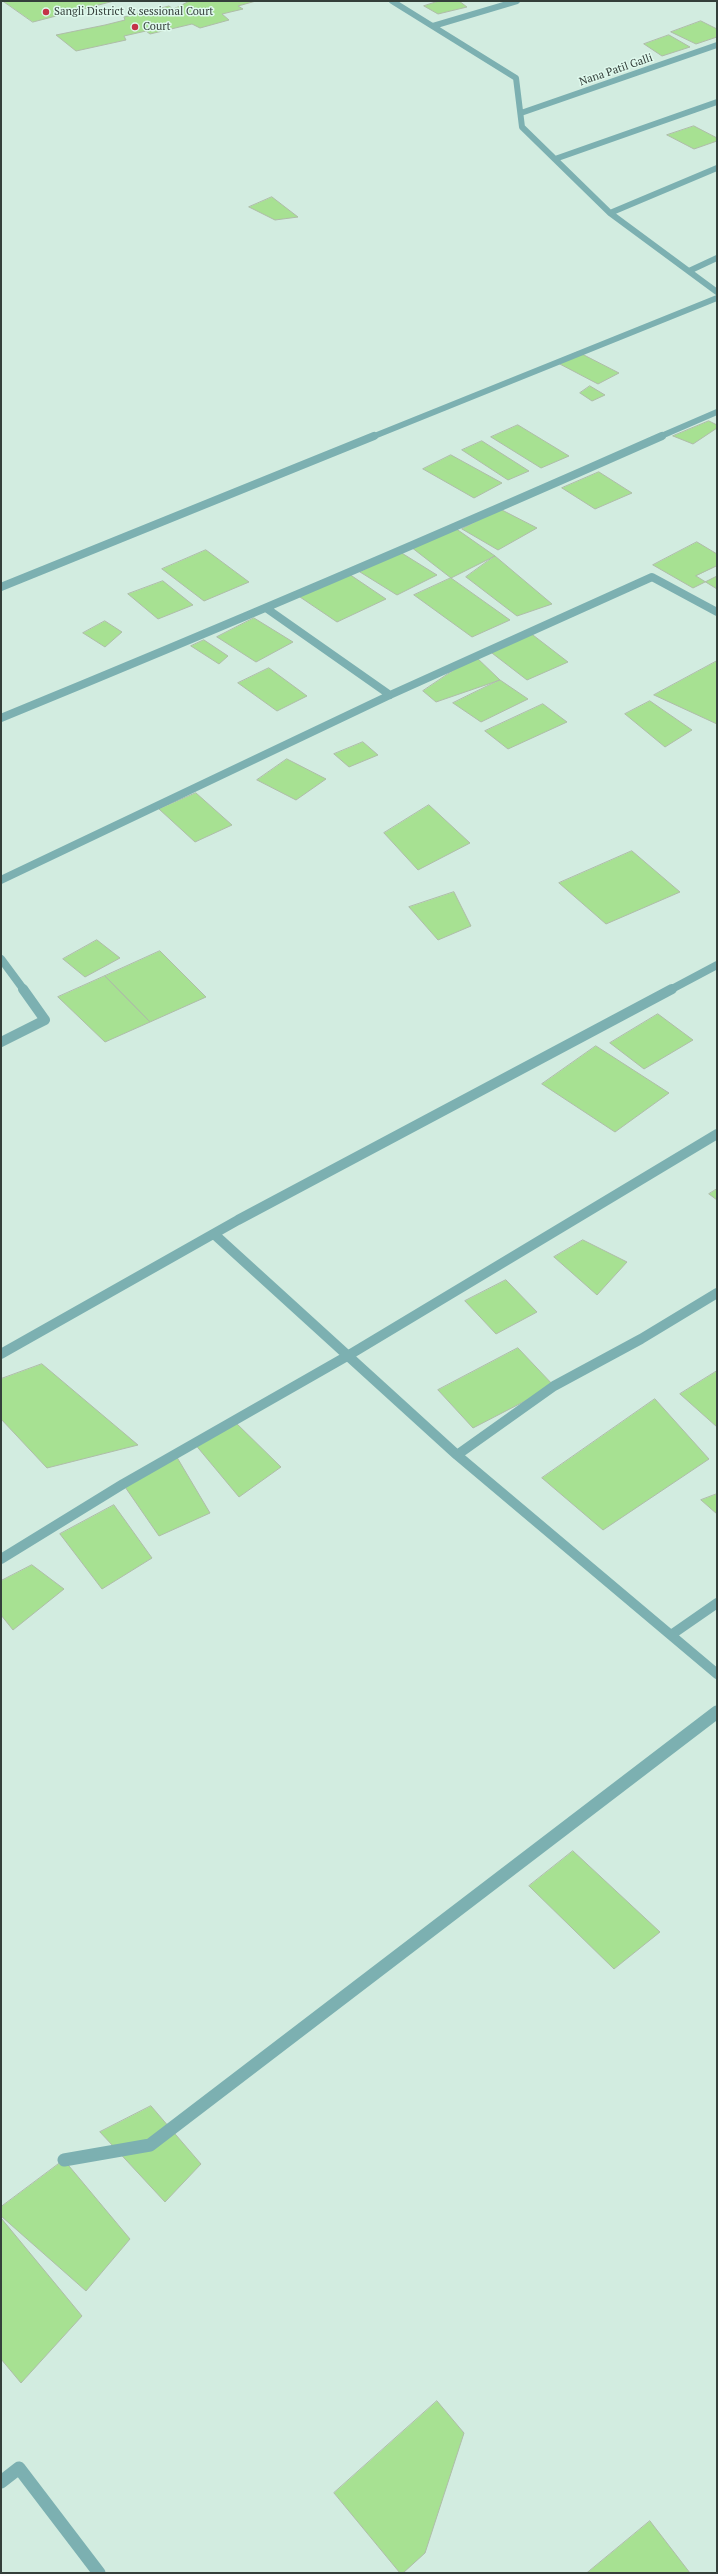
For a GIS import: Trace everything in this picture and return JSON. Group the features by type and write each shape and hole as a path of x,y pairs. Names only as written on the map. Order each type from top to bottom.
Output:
{"street":[{"path":"392,1 516,78 522,127 610,213 717,292"},
{"path":"433,26 517,1"},
{"name":"Nana Patil Galli","path":"521,113 717,45"},
{"path":"556,159 717,102"},
{"path":"610,213 717,168"},
{"path":"689,271 717,258"},
{"path":"1,587 717,298"},
{"path":"1,718 266,608 346,572 400,552 717,412"},
{"path":"1,880 390,694 652,577 717,612"},
{"path":"266,608 390,694"},
{"path":"1,959 45,1020 1,1042"},
{"path":"1,1354 214,1234 717,965"},
{"path":"1,1559 124,1484 349,1355 717,1134"},
{"path":"214,1234 349,1355 457,1455 717,1674"},
{"path":"457,1455 554,1386 641,1339 717,1293"},
{"path":"671,1635 717,1603"},
{"path":"64,2160 150,2145 717,1712"},
{"path":"1,2482 19,2468 99,2573"}],"building":[{"name":"Sangli District & sessional Court","path":"3,1 114,1 33,22"},
{"name":"Court","path":"190,1 256,1 238,6 243,9 222,14 229,20 200,28 192,24 150,34 146,31 124,36 126,40 76,51 56,35 125,20 124,17 169,6 173,9"},
{"path":"439,1 459,1 467,7 438,14 424,6"},
{"path":"701,21 717,29 717,37 696,44 671,32"},
{"path":"669,35 690,47 662,56 644,44"},
{"path":"694,126 717,138 717,141 694,149 667,135"},
{"path":"272,197 298,217 275,220 249,207"},
{"path":"578,352 619,373 598,384 556,362"},
{"path":"590,386 605,395 592,401 580,393"},
{"path":"709,421 717,425 717,428 693,444 673,436"},
{"path":"518,425 569,456 541,468 491,437"},
{"path":"482,441 529,471 508,480 462,450"},
{"path":"451,455 502,483 474,498 423,469"},
{"path":"599,472 632,493 595,509 562,488"},
{"path":"500,509 537,528 498,550 462,529"},
{"path":"455,528 495,556 451,578 411,547"},
{"path":"697,542 717,554 717,576 693,588 653,565"},
{"path":"206,550 249,582 204,601 162,569"},
{"path":"400,552 437,575 397,595 360,572"},
{"path":"495,556 552,604 517,616 466,577"},
{"path":"717,566 717,589 696,576"},
{"path":"346,572 386,599 337,622 297,595"},
{"path":"451,578 510,620 472,637 414,595"},
{"path":"163,581 193,605 158,619 128,594"},
{"path":"254,618 293,642 256,662 217,637"},
{"path":"105,621 122,632 105,647 83,633"},
{"path":"529,632 568,662 527,680 488,650"},
{"path":"204,640 228,656 219,664 191,646"},
{"path":"475,656 500,680 436,702 423,691"},
{"path":"717,661 717,724 654,695"},
{"path":"269,668 307,696 277,711 238,683"},
{"path":"500,680 528,699 481,722 453,703"},
{"path":"650,701 692,730 665,747 625,714"},
{"path":"543,704 567,722 508,749 485,731"},
{"path":"363,742 378,755 349,767 334,754"},
{"path":"287,759 326,779 296,800 257,780"},
{"path":"196,793 232,825 195,842 159,809"},
{"path":"429,805 470,843 418,870 384,833"},
{"path":"632,851 680,892 606,924 559,883"},
{"path":"454,892 471,926 438,940 409,907"},
{"path":"97,940 120,958 85,977 63,959"},
{"path":"160,951 206,997 150,1022 105,976"},
{"path":"105,976 150,1022 105,1042 58,997"},
{"path":"658,1014 693,1040 644,1069 610,1043"},
{"path":"596,1046 669,1093 615,1132 542,1084"},
{"path":"717,1189 717,1200 709,1194"},
{"path":"583,1240 627,1262 597,1295 554,1257"},
{"path":"506,1280 537,1312 496,1334 465,1301"},
{"path":"518,1348 554,1386 473,1428 438,1390"},
{"path":"42,1364 138,1445 47,1468 1,1419 1,1379"},
{"path":"717,1371 717,1427 680,1394"},
{"path":"655,1399 709,1459 603,1530 542,1478"},
{"path":"234,1421 281,1467 239,1497 194,1443"},
{"path":"175,1454 210,1513 159,1536 123,1484"},
{"path":"717,1494 717,1514 701,1500"},
{"path":"114,1505 152,1558 102,1589 60,1534"},
{"path":"32,1565 64,1589 13,1630 1,1615 1,1581"},
{"path":"573,1851 660,1932 614,1969 529,1886"},
{"path":"151,2106 201,2164 165,2202 100,2132"},
{"path":"64,2160 130,2239 86,2291 1,2216 1,2207"},
{"path":"1,2218 82,2316 21,2383 1,2359"},
{"path":"437,2401 464,2433 425,2553 403,2573 400,2573 334,2493"},
{"path":"650,2521 690,2573 587,2573"}],"place":[{"name":"Sangli District & sessional Court","path":"46,12"},
{"name":"Court","path":"135,27"}]}
